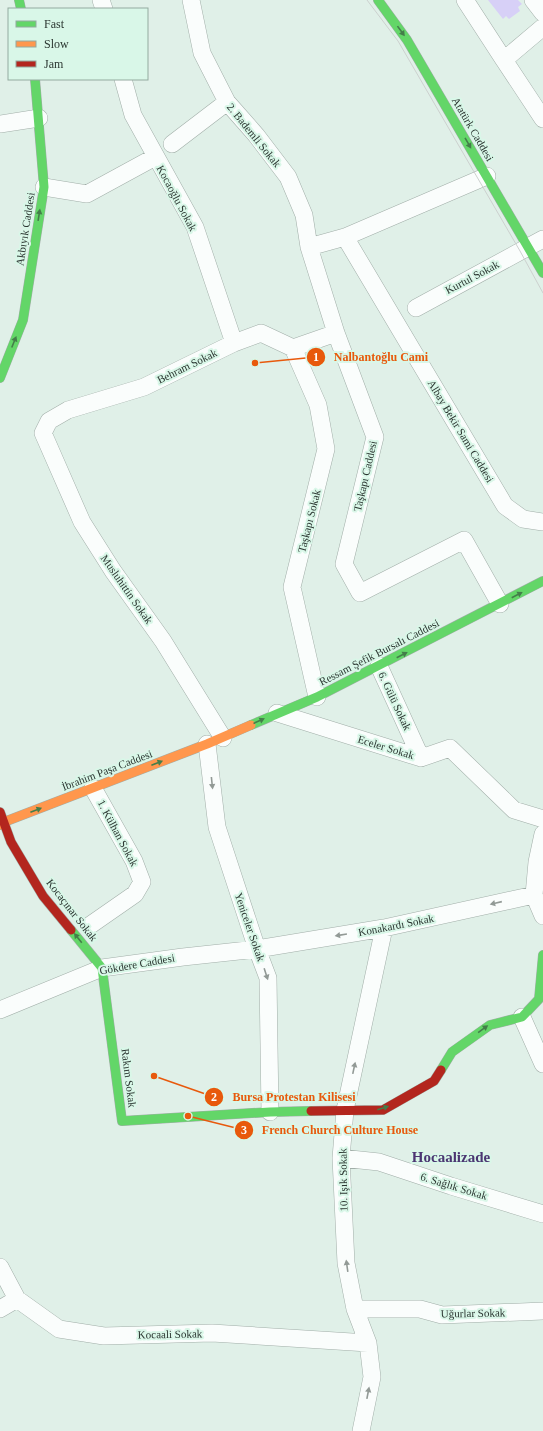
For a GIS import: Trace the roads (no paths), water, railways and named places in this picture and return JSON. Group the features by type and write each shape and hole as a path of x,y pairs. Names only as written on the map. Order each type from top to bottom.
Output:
{"street":[{"name":"2. Bademli Sokak","path":"191,0 202,53 227,102 256,135 288,177 304,215 309,247"},
{"name":"Atatürk Caddesi","path":"378,0 407,40 543,273"},
{"path":"465,0 543,119"},
{"path":"504,60 543,27"},
{"name":"Akbıyık Caddesi","path":"0,378 23,320 44,187 35,80"},
{"name":"Kocaoğlu Sokak","path":"123,80 132,115 195,227 234,343"},
{"path":"172,144 227,102"},
{"path":"0,124 39,118"},
{"path":"44,187 87,194 155,157"},
{"path":"309,247 345,237 487,176"},
{"name":"Albay Bekir Sami Caddesi","path":"345,237 505,506 523,520 543,522"},
{"name":"Kurtul Sokak","path":"416,308 543,239"},
{"name":"Taşkapı Caddesi","path":"309,247 336,332 375,437 344,564 360,593 464,540 500,604"},
{"path":"293,348 336,332"},
{"name":"Behram Sokak","path":"43,433 49,421 68,410 144,388 234,343 261,333 293,348"},
{"name":"Taşkapı Sokak","path":"293,348 318,405 326,450 292,587 318,697"},
{"name":"Musluhittin Sokak","path":"43,433 82,522 113,571 163,641 223,738"},
{"name":"Ressam Şefik Bursalı Caddesi","path":"223,738 277,713 318,697 543,581"},
{"name":"6. Gülü Sokak","path":"379,666 421,758"},
{"name":"Eceler Sokak","path":"277,713 421,758 450,748 514,810 543,819"},
{"name":"İbrahim Paşa Caddesi","path":"2,823 223,738"},
{"name":"Yeniceler Sokak","path":"207,744 217,827 268,978 270,1112"},
{"name":"1. Külhan Sokak","path":"89,926 135,894 142,882 134,861 93,788"},
{"name":"Kocaçınar Sokak","path":"0,812 2,823 11,842 43,896 102,968"},
{"path":"543,834 537,862 534,895 543,916"},
{"name":"Konakardı Sokak","path":"257,949 384,928 534,895"},
{"name":"10. Işık Sokak","path":"361,1431 372,1377 368,1343 355,1309 346,1263 341,1158 345,1110 384,928"},
{"name":"Gökdere Caddesi","path":"0,1010 102,968 257,949"},
{"path":"543,955 541,999 522,1017 543,1064"},
{"name":"Rakım Sokak","path":"102,968 122,1121 270,1112 383,1110 434,1081 452,1052 490,1025 522,1017"},
{"name":"6. Sağlık Sokak","path":"341,1158 379,1162 543,1214"},
{"name":"Kocaali Sokak","path":"0,1267 17,1299 59,1329 104,1336 212,1333 368,1343"},
{"path":"0,1309 17,1299"},
{"name":"Uğurlar Sokak","path":"355,1309 420,1309 442,1315 543,1311"}],"tram line":[{"path":"367,0 398,41 543,293"}],"place":[{"name":"Nalbantoğlu Cami","path":"255,363"},
{"name":"Bursa Protestan Kilisesi","path":"154,1076"},
{"name":"French Church Culture House","path":"188,1116"}],"district":[{"name":"Hocaalizade","path":"451,1157"}]}
